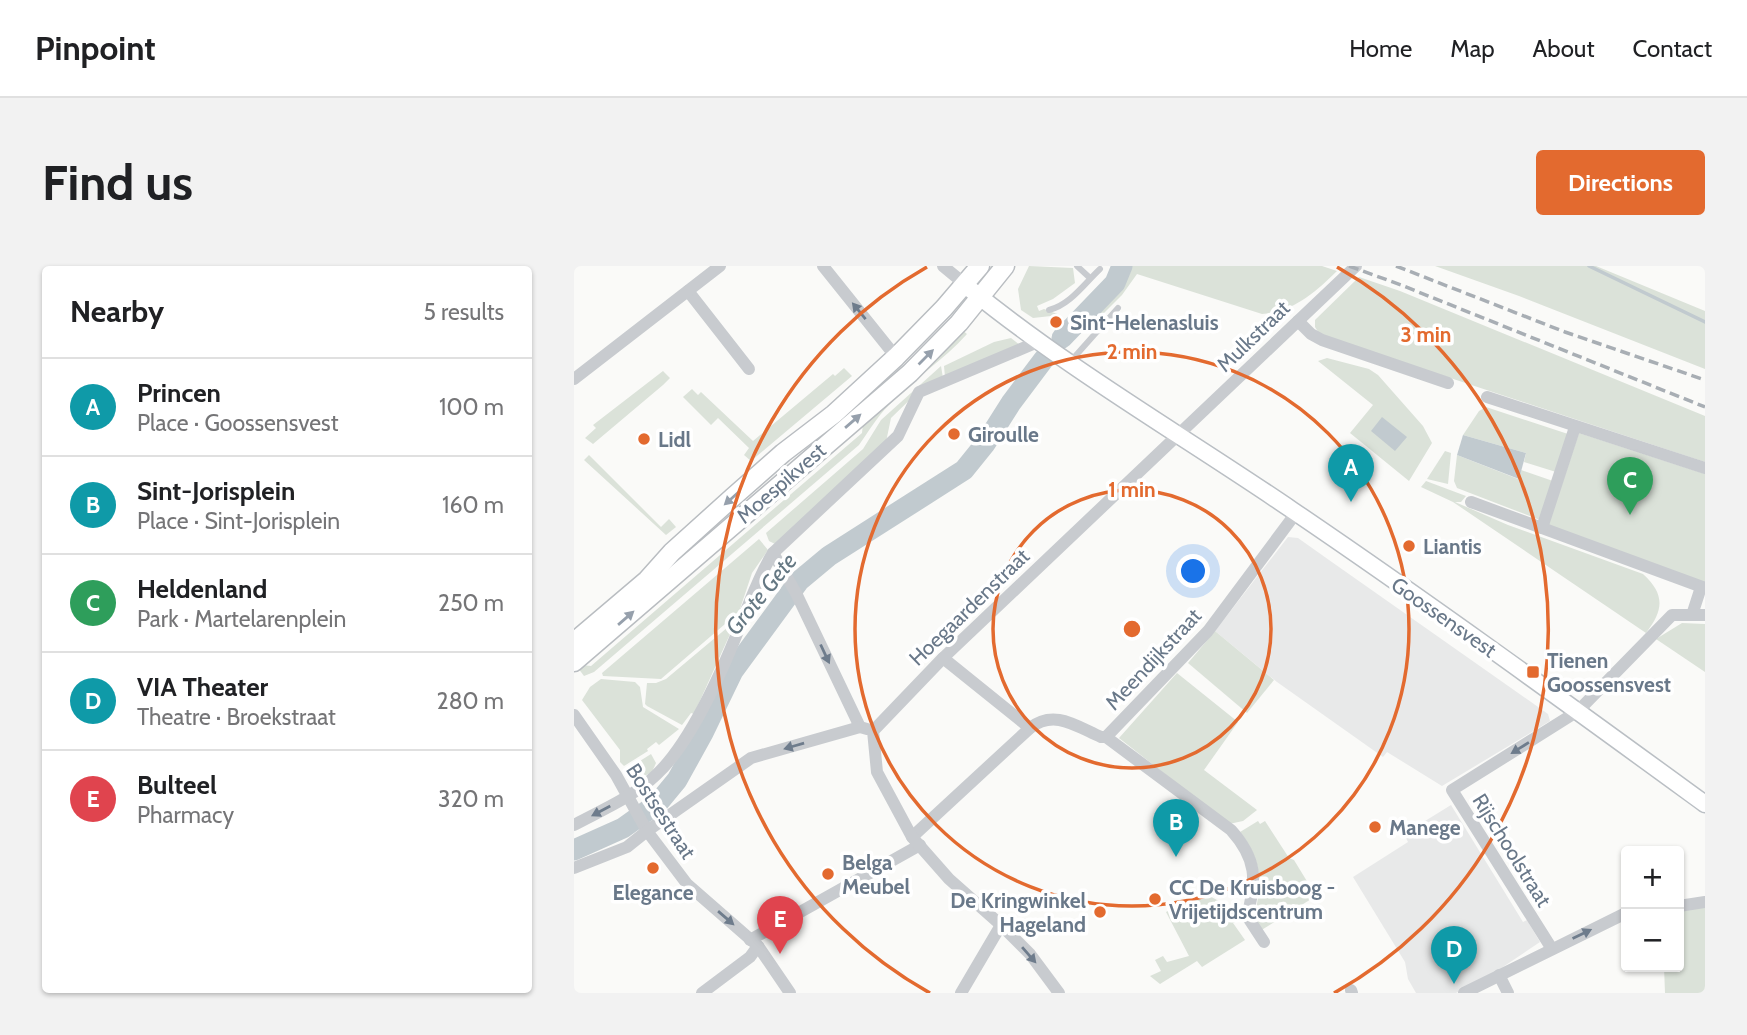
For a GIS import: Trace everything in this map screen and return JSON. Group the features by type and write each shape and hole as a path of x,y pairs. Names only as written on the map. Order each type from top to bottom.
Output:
{"main road":[{"name":"Moespikvest","path":"574,642 647,580 672,552 733,496 834,414 896,357 966,285 980,266"},
{"name":"Moespikvest","path":"574,662 910,373 982,298 1005,266"}],"street":[{"path":"574,379 720,266"},
{"path":"822,266 896,357"},
{"path":"943,266 966,285"},
{"name":"Mulkstraat","path":"1178,435 1356,266"},
{"name":"Goossensvest","path":"966,285 1040,341 1296,513 1705,804"},
{"path":"688,290 748,369"},
{"path":"1298,321 1311,334 1322,340 1446,382"},
{"path":"574,825 628,797 672,759 689,735 746,612 761,571 773,553 898,436 919,393 1040,341"},
{"path":"1487,397 1705,468"},
{"path":"1542,528 1575,427"},
{"name":"Hoegaardenstraat","path":"873,731 943,658 1178,435"},
{"path":"1471,502 1703,588 1699,615 1672,615 1578,712"},
{"name":"Meendijkstraat","path":"702,993 750,957 754,943 916,841 1039,720 1053,717 1106,737 1208,631 1296,513"},
{"path":"773,553 794,589 860,727"},
{"path":"943,658 1030,728"},
{"name":"Rijschoolstraat","path":"1552,949 1452,790 1578,712"},
{"name":"Bostsestraat","path":"574,715 642,822 687,884 754,943 790,993"},
{"path":"574,868 627,847 642,822 751,758 860,727 873,731 877,772 916,841 949,879 1030,954 1059,993"},
{"path":"1106,737 1231,830 1245,845 1255,872 1253,896 1247,916 1264,942"},
{"path":"1684,904 1705,902"},
{"path":"1464,993 1621,916"},
{"path":"961,993 1001,925"},
{"path":"1499,975 1508,993"}],"lane":[{"path":"1077,266 1090,278"},
{"path":"1049,310 1068,301 1100,269"},
{"path":"1070,362 1118,307"}],"shaded area":[{"path":"1029,266 1073,268 1075,283 1053,299 1037,306 1039,311 1044,309 1060,315 1033,318 1021,310 1018,289"},
{"path":"1132,266 1322,266 1337,271 1294,305 1262,314 1137,274 1122,295 1096,321 1091,316 1121,288"},
{"path":"1435,266 1596,266 1705,311 1705,369 1519,296"},
{"path":"1359,277 1400,291 1705,416 1705,462 1320,335 1315,327 1315,320"},
{"path":"961,329 967,334 889,405 859,445 594,672 584,676 578,668 582,665 591,666 862,433 863,423"},
{"path":"1011,338 1020,345 945,377 944,366 994,342"},
{"path":"1327,358 1369,369 1378,375 1423,426 1432,443 1409,481 1350,433 1373,405 1318,361"},
{"path":"941,366 943,378 923,387 891,418 886,442 775,544 769,541 766,533 863,449 881,420"},
{"path":"844,368 852,376 751,461 744,455 749,448 718,418 711,425 683,397 692,389 698,395 701,392 753,441 833,374 835,376"},
{"path":"663,371 670,378 663,385 593,444 585,438 596,428 593,425"},
{"path":"1486,407 1568,434 1556,472 1524,462 1526,453 1463,435 1479,411"},
{"path":"1382,417 1407,437 1395,451 1371,431"},
{"path":"1579,433 1705,474 1705,585 1548,526"},
{"path":"1463,435 1526,453 1519,479 1457,455"},
{"path":"1445,451 1451,453 1448,484 1427,479"},
{"path":"589,455 661,527 669,519 676,527 666,535 584,460"},
{"path":"1457,455 1518,479 1521,470 1553,481 1540,520 1457,488 1454,481"},
{"path":"1426,481 1466,496 1461,502 1455,502 1508,525 1643,574 1655,588 1660,602 1652,625 1646,633 1453,502 1421,487"},
{"path":"1288,537 1298,538 1548,714 1550,721 1442,786 1387,752 1383,757 1277,682 1215,631"},
{"path":"759,539 768,550 752,573 739,612 661,679 603,676 602,673"},
{"path":"734,622 694,714 691,713 682,725 645,704 647,683 666,679"},
{"path":"1682,623 1705,624 1705,672 1656,639"},
{"path":"1215,631 1274,680 1247,713 1188,663"},
{"path":"1177,673 1238,722 1204,770 1257,810 1243,821 1229,824 1119,738"},
{"path":"601,679 635,682 640,687 643,707 679,729 659,745 656,742 648,751 624,766 620,762 620,750 582,700 590,687"},
{"path":"651,754 656,763 652,772 637,780 630,778 624,771"},
{"path":"1451,805 1523,922 1527,920 1540,942 1491,975 1456,993 1416,993 1408,979 1405,962 1353,877 1408,842 1404,834"},
{"path":"1258,821 1260,824 1265,821 1316,896 1260,931 1256,914 1258,871 1254,855 1240,832"},
{"path":"1204,893 1241,913 1240,920 1233,923 1245,940 1202,967 1197,961 1160,984 1150,976 1161,971 1155,960 1163,956 1167,962 1189,956 1166,912"},
{"path":"1705,907 1705,993 1665,993 1664,972 1684,972 1684,910"}],"waterway":[{"name":"Grote Gete","path":"1062,338 1115,283 1122,266"},
{"path":"1589,266 1705,322"},
{"name":"Grote Gete","path":"574,850 623,828 658,803 677,780 733,671 799,581 829,556 964,470 1044,359"}],"railway":[{"path":"1349,266 1705,407"},
{"path":"1396,266 1565,332 1705,380"}],"place":[{"name":"Sint-Helenasluis","path":"1056,322"},
{"name":"Giroulle","path":"954,434"},
{"name":"Lidl","path":"644,439"},
{"name":"Princen","path":"1351,502"},
{"name":"Heldenland","path":"1630,515"},
{"name":"Liantis","path":"1409,546"},
{"name":"Tienen Goossensvest","path":"1533,672"},
{"name":"Manege","path":"1375,827"},
{"name":"Sint-Jorisplein","path":"1176,857"},
{"name":"Elegance","path":"653,868"},
{"name":"Belga Meubel","path":"828,874"},
{"name":"CC De Kruisboog - Vrijetijdscentrum","path":"1155,899"},
{"name":"De Kringwinkel Hageland","path":"1100,912"},
{"name":"Bulteel","path":"780,954"},
{"name":"VIA Theater","path":"1454,984"}]}
